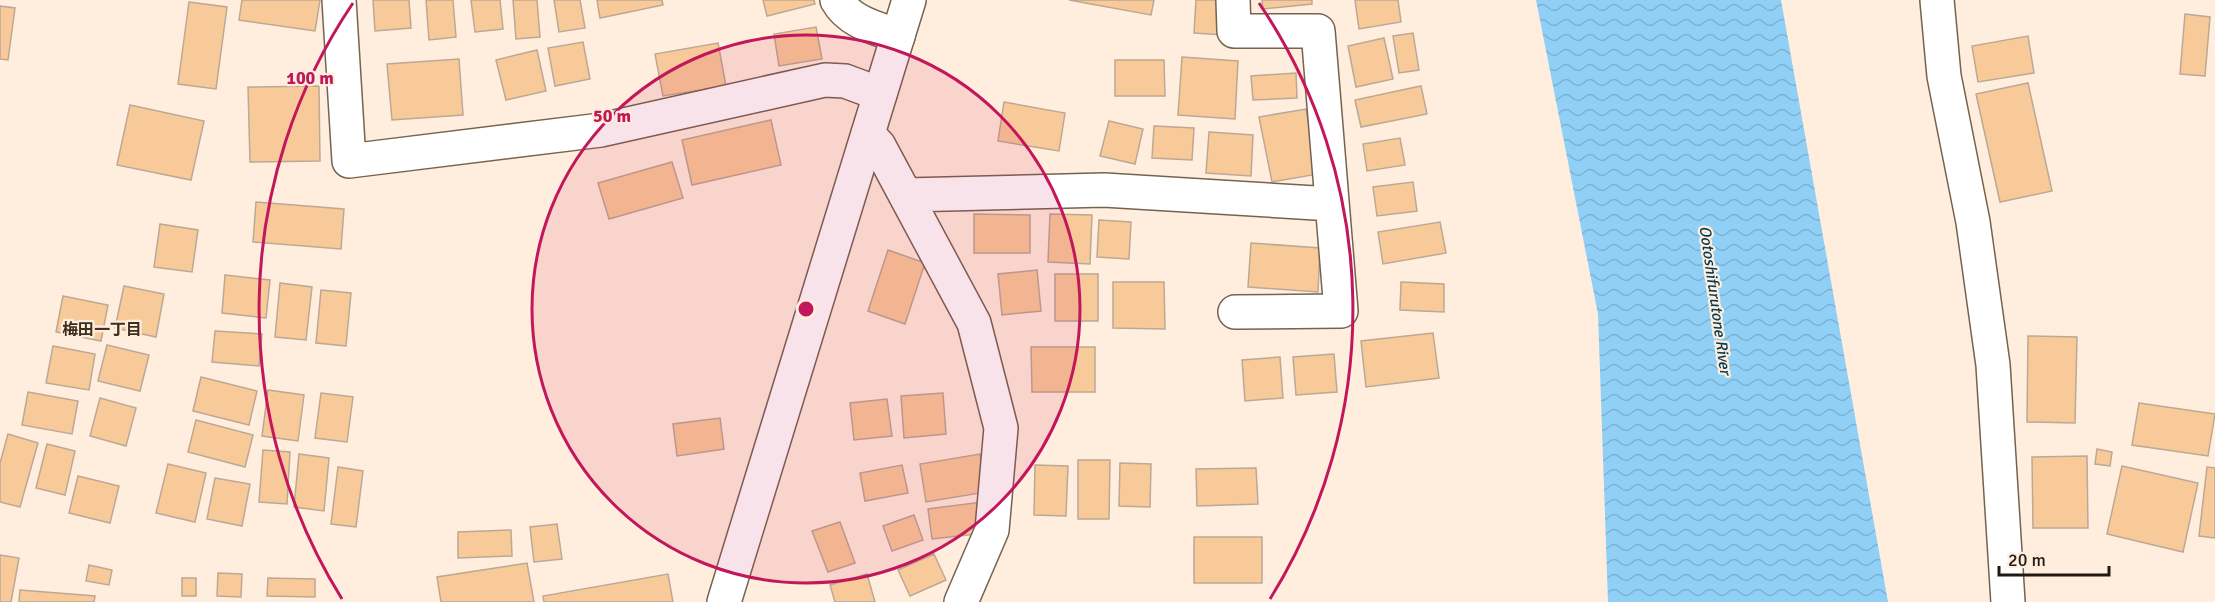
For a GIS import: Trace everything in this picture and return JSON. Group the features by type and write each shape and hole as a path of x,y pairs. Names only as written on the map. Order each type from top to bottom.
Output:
{"street":[{"path":"339,0 349,161 600,130 825,80 845,81 880,94"},
{"path":"837,0 841,7 860,22 898,36"},
{"path":"724,602 909,0"},
{"path":"1233,0 1234,31 1318,30 1341,311 1234,312"},
{"path":"1937,0 1944,76 1973,222 1993,365 2008,602"},
{"path":"868,134 879,146 974,323 1001,428 992,530 961,602"},
{"path":"906,195 1104,190 1332,204"}],"water":[{"name":"Ootoshifurutone River","path":"1536,0 1781,0 1888,602 1608,602 1598,314"}],"building":[{"path":"242,0 320,0 315,31 239,20"},
{"path":"373,0 409,0 411,28 375,31"},
{"path":"426,0 453,0 456,37 429,40"},
{"path":"471,0 500,0 503,29 475,32"},
{"path":"513,0 537,0 540,37 516,39"},
{"path":"554,0 580,0 585,28 559,32"},
{"path":"597,0 662,0 663,5 600,18"},
{"path":"763,0 814,0 815,4 767,16"},
{"path":"1069,0 1154,0 1151,15"},
{"path":"1196,0 1227,0 1225,35 1194,33"},
{"path":"1262,0 1312,0 1312,4 1263,9"},
{"path":"1355,0 1398,0 1401,22 1359,29"},
{"path":"189,2 227,7 216,89 178,84"},
{"path":"0,6 15,8 8,60 0,59"},
{"path":"2185,14 2210,17 2205,76 2180,74"},
{"path":"816,27 822,59 779,66 774,34"},
{"path":"1413,33 1419,70 1399,73 1393,36"},
{"path":"2028,36 2034,73 1978,82 1972,46"},
{"path":"1384,38 1393,79 1356,87 1348,46"},
{"path":"583,42 590,79 555,86 548,48"},
{"path":"718,43 726,86 663,96 655,54"},
{"path":"537,50 546,91 506,100 496,60"},
{"path":"1182,57 1238,61 1235,119 1178,115"},
{"path":"459,59 463,115 392,120 387,64"},
{"path":"1115,60 1164,60 1165,96 1115,96"},
{"path":"1296,73 1297,98 1253,100 1251,76"},
{"path":"2028,83 2052,191 2000,202 1976,94"},
{"path":"319,86 320,161 250,162 248,87"},
{"path":"1421,86 1427,114 1361,127 1355,100"},
{"path":"1004,102 1065,113 1059,151 998,141"},
{"path":"130,105 204,121 191,180 117,165"},
{"path":"1306,109 1318,174 1272,182 1259,117"},
{"path":"771,120 781,165 692,185 682,140"},
{"path":"1109,121 1143,129 1135,164 1100,156"},
{"path":"1154,126 1194,128 1192,160 1152,158"},
{"path":"1209,132 1253,135 1251,176 1206,173"},
{"path":"1400,138 1405,165 1367,171 1363,144"},
{"path":"672,162 683,198 609,219 598,183"},
{"path":"1413,182 1417,211 1377,216 1373,187"},
{"path":"256,202 344,209 341,249 253,242"},
{"path":"974,214 1030,215 1030,253 974,253"},
{"path":"1050,214 1092,215 1090,264 1048,262"},
{"path":"1099,220 1131,222 1129,259 1097,257"},
{"path":"1440,222 1446,253 1383,264 1378,232"},
{"path":"160,224 198,230 192,272 154,267"},
{"path":"1251,243 1320,248 1318,292 1248,287"},
{"path":"888,250 925,263 905,324 868,311"},
{"path":"1037,270 1041,311 1002,315 998,274"},
{"path":"1055,274 1098,274 1098,321 1055,321"},
{"path":"225,275 270,280 266,318 222,313"},
{"path":"1113,282 1164,282 1165,329 1113,328"},
{"path":"1401,282 1444,284 1444,312 1400,310"},
{"path":"280,283 312,287 306,340 275,337"},
{"path":"124,286 164,294 156,337 115,328"},
{"path":"321,290 351,293 346,346 316,343"},
{"path":"63,296 108,305 101,341 56,332"},
{"path":"215,331 262,334 259,366 212,362"},
{"path":"1433,333 1439,378 1366,387 1361,341"},
{"path":"2028,336 2077,337 2075,423 2027,422"},
{"path":"107,345 149,355 140,391 98,381"},
{"path":"53,346 95,354 89,390 46,383"},
{"path":"1031,347 1095,347 1095,392 1032,392"},
{"path":"1334,354 1337,392 1296,395 1293,357"},
{"path":"1280,357 1283,398 1245,401 1242,360"},
{"path":"201,377 257,391 249,425 193,411"},
{"path":"268,390 304,395 298,441 262,436"},
{"path":"28,392 78,401 72,434 22,425"},
{"path":"321,393 353,397 347,442 315,438"},
{"path":"943,393 946,434 904,438 901,396"},
{"path":"100,398 136,408 126,446 90,436"},
{"path":"887,399 892,436 854,440 850,403"},
{"path":"2139,403 2215,414 2208,456 2132,445"},
{"path":"720,418 724,449 677,456 673,424"},
{"path":"196,420 253,435 245,467 188,452"},
{"path":"8,434 38,443 20,507 0,502 0,463"},
{"path":"47,444 75,451 65,495 36,488"},
{"path":"2097,449 2112,452 2110,466 2095,464"},
{"path":"263,450 290,452 287,504 259,502"},
{"path":"299,454 329,458 324,511 294,507"},
{"path":"980,454 986,492 926,502 920,464"},
{"path":"2087,456 2088,528 2033,528 2032,457"},
{"path":"1078,460 1110,460 1109,519 1078,519"},
{"path":"1120,463 1151,464 1150,507 1119,506"},
{"path":"168,464 206,473 195,522 156,513"},
{"path":"902,465 908,493 865,501 860,473"},
{"path":"1035,465 1068,466 1066,516 1034,515"},
{"path":"2122,466 2198,483 2183,552 2107,534"},
{"path":"338,467 363,471 356,527 331,524"},
{"path":"2207,467 2215,468 2215,538 2199,536"},
{"path":"1256,468 1258,504 1197,506 1196,469"},
{"path":"78,476 119,486 110,523 69,513"},
{"path":"215,478 250,484 242,526 207,519"},
{"path":"982,502 985,533 932,539 928,509"},
{"path":"914,515 923,540 892,551 883,526"},
{"path":"840,522 855,563 828,572 812,531"},
{"path":"557,524 562,559 534,562 530,527"},
{"path":"511,530 512,556 458,558 458,532"},
{"path":"1194,537 1262,537 1262,583 1194,583"},
{"path":"934,554 946,580 910,596 898,570"},
{"path":"0,555 19,558 11,602 0,602"},
{"path":"527,563 534,602 441,602 437,577"},
{"path":"89,565 112,570 109,585 86,581"},
{"path":"218,573 242,574 241,597 217,596"},
{"path":"668,574 673,602 544,602 543,596"},
{"path":"867,574 875,602 835,602 830,585"},
{"path":"182,578 196,578 196,596 182,596"},
{"path":"268,578 315,579 315,597 267,596"},
{"path":"20,590 95,596 94,602 19,602"}],"district":[{"name":"梅田一丁目","path":"102,329"}]}
